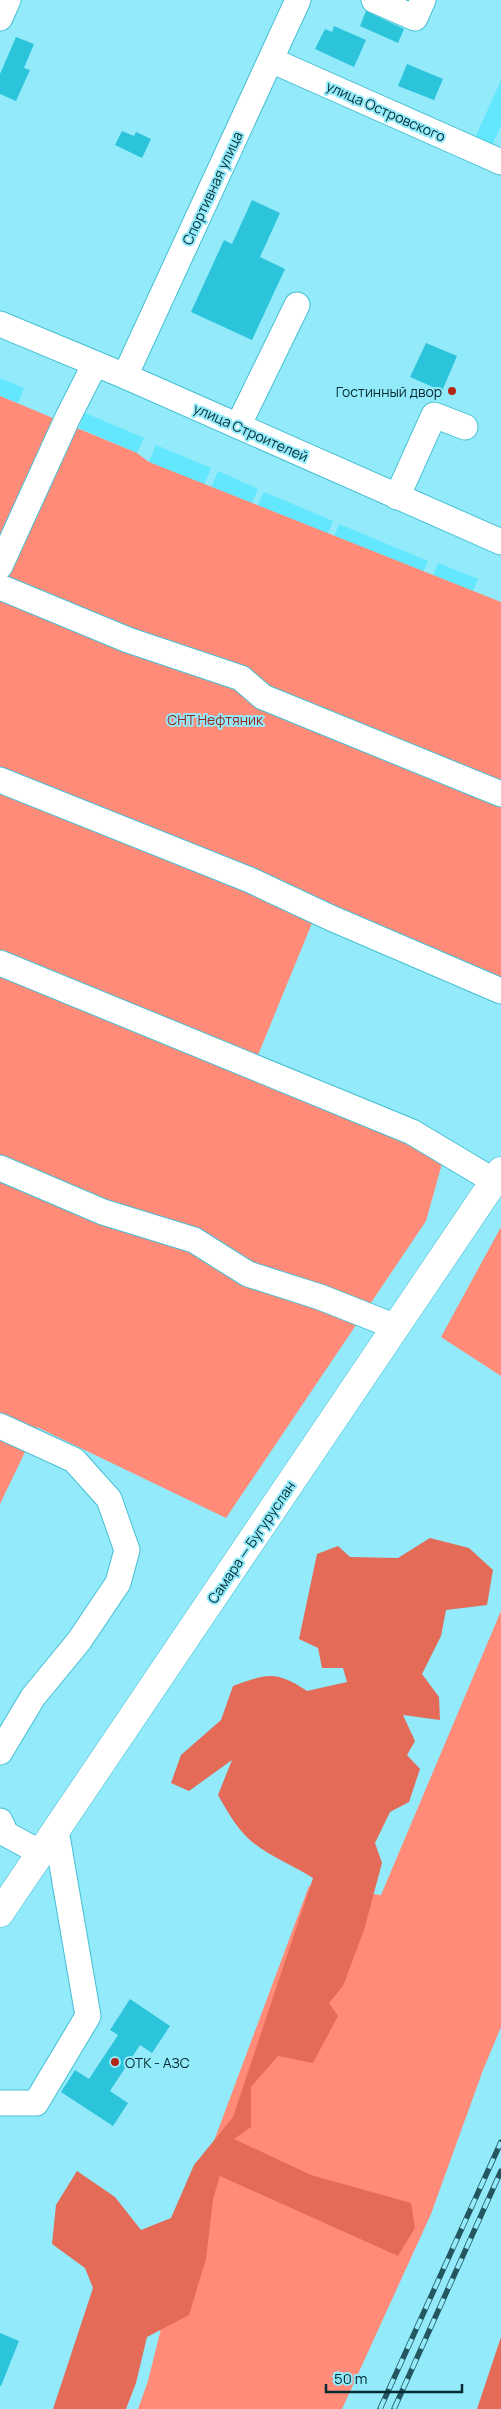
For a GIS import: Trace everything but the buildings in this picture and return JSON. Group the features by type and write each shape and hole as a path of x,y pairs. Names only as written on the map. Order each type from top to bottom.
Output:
{"main road":[{"name":"Самара — Бугуруслан","path":"0,1913 498,1176"}],"street":[{"path":"0,18 8,0"},
{"name":"Спортивная улица","path":"126,376 298,0"},
{"path":"374,0 416,18 423,0"},
{"name":"улица Островского","path":"271,60 500,158"},
{"path":"238,426 297,304"},
{"name":"улица Строителей","path":"0,324 126,376 501,542"},
{"path":"0,566 68,417 95,364"},
{"path":"397,496 434,415 465,427"},
{"path":"0,587 128,640 241,678 263,697 501,794"},
{"path":"0,780 250,880 331,918 501,991"},
{"path":"0,963 412,1132 498,1176"},
{"path":"0,1168 103,1212 194,1240 248,1274 320,1296 396,1327"},
{"path":"0,1426 74,1460 110,1499 127,1550 118,1583 79,1641 33,1697 0,1752"},
{"path":"0,1821 6,1834 41,1853"},
{"path":"0,2103 36,2103 88,2016 56,1830"}],"shaded area":[{"path":"501,80 501,125 492,146 475,138"},
{"path":"0,378 24,388 18,403 0,396"},
{"path":"85,413 144,438 137,453 79,428"},
{"path":"156,445 211,468 204,485 149,462"},
{"path":"218,471 258,489 251,505 211,488"},
{"path":"264,492 333,521 327,536 257,507"},
{"path":"339,524 428,561 422,575 333,539"},
{"path":"438,563 478,579 471,595 432,578"},
{"path":"430,1538 469,1548 493,1570 487,1605 446,1610 441,1636 422,1674 439,1697 440,1720 403,1715 415,1741 407,1755 420,1769 409,1802 390,1812 375,1843 382,1863 364,1930 343,1986 329,2003 338,2016 313,2063 278,2056 251,2087 251,2127 234,2139 311,2175 411,2203 415,2228 398,2256 220,2176 213,2199 206,2259 189,2315 147,2337 136,2383 126,2409 53,2409 93,2288 85,2268 52,2244 56,2205 77,2171 115,2197 141,2230 171,2218 194,2165 233,2117 313,1878 259,1847 244,1834 233,1820 218,1795 232,1760 189,1791 171,1783 181,1755 221,1720 233,1686 271,1676 287,1680 307,1691 347,1682 343,1668 322,1668 318,1648 299,1639 317,1554 338,1546 350,1557 398,1558"},
{"path":"501,2337 501,2409 477,2409"}],"green space":[{"name":"СНТ Нефтяник","path":"0,396 137,453 149,462 501,602 501,979 319,906 249,1077 407,1137 443,1160 426,1221 226,1518 37,1427 0,1504"},
{"path":"501,1227 501,1376 441,1337"},
{"path":"501,1611 501,2027 483,2070 431,2214 342,2409 138,2409 148,2381 195,2192 309,1886 381,1895"}],"railway":[{"path":"380,2409 501,2142"},
{"path":"394,2409 501,2171"}],"place":[{"name":"Гостинный двор","path":"452,391"},
{"name":"ОТК - АЗС","path":"115,2062"}]}
